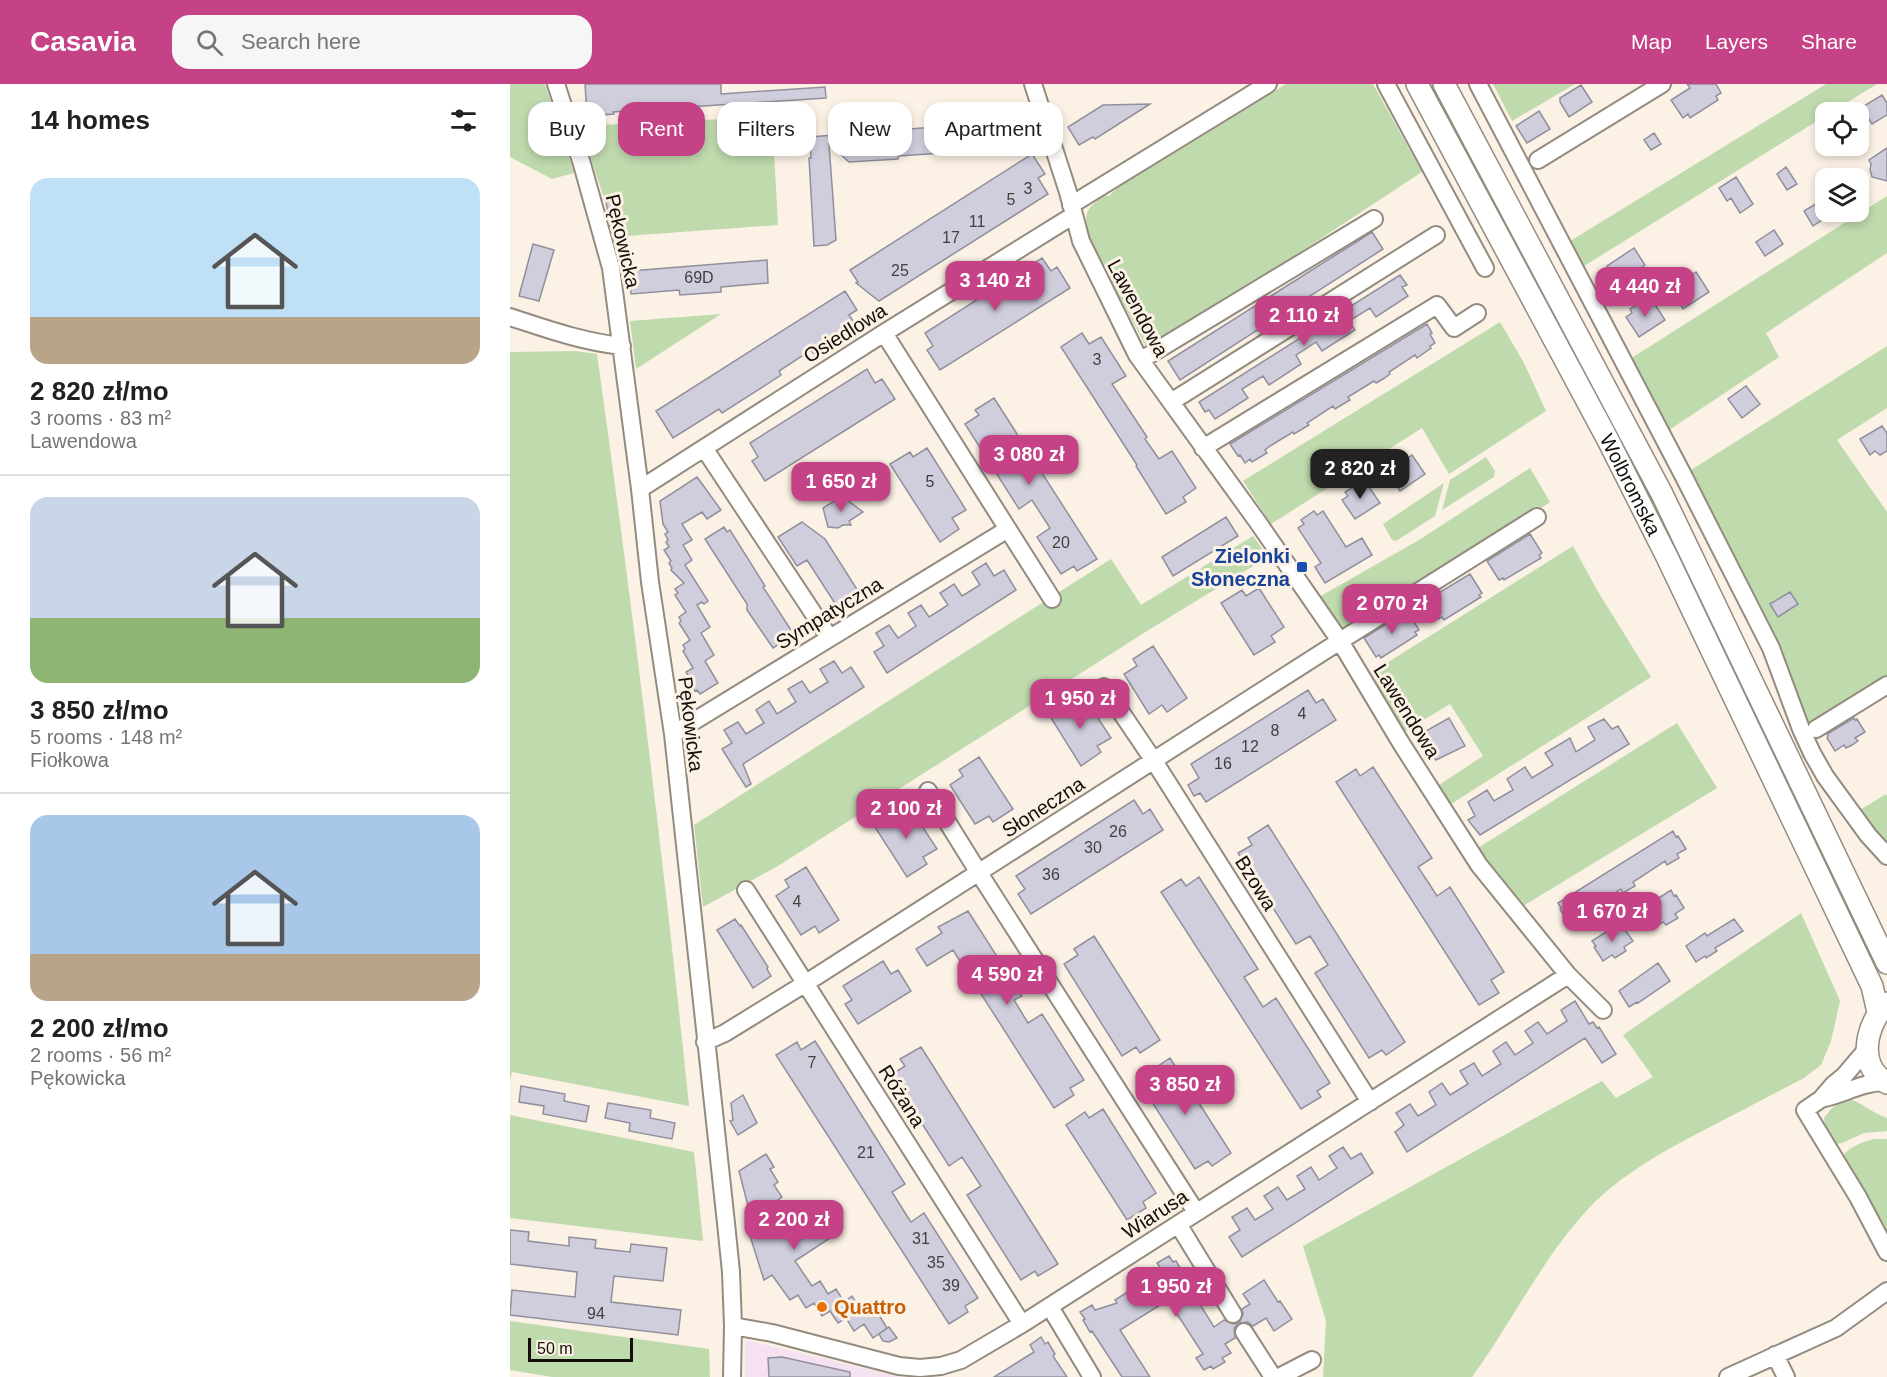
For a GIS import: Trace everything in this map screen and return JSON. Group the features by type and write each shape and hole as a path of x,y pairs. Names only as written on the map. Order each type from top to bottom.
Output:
{"main road":[{"name":"Wolbromska","path":"1418,84 1613,450 1734,695 1883,1007"},
{"name":"Wolbromska","path":"1444,84 1662,494 1887,963"},
{"path":"1883,1007 1871,1028 1867,1049 1870,1067 1886,1082"}],"street":[{"name":"Pękowicka","path":"556,84 582,164 611,268 622,346 650,582 673,734 730,1262 733,1326 732,1377"},
{"name":"Osiedlowa","path":"640,489 1072,210 1109,175 1245,90 1268,84"},
{"path":"1386,84 1485,268"},
{"path":"1478,84 1771,648 1801,729 1824,776 1868,835 1887,856"},
{"path":"1538,160 1662,84"},
{"name":"Lawendowa","path":"1038,85 1081,241 1141,360 1340,641 1401,743 1479,865 1568,975 1603,1010"},
{"path":"1141,360 1374,219"},
{"path":"1171,402 1436,235"},
{"path":"1203,448 1437,305 1454,328 1477,313"},
{"path":"510,317 599,344 622,346"},
{"path":"884,333 1052,599"},
{"path":"704,448 829,637"},
{"name":"Słoneczna","path":"705,1042 725,1033 806,984 1340,641 1537,518"},
{"name":"Sympatyczna","path":"673,734 1008,529"},
{"path":"1816,729 1887,685"},
{"name":"Bzowa","path":"1104,687 1154,761 1370,1102"},
{"path":"928,791 1196,1212"},
{"name":"Różana","path":"746,890 1022,1324"},
{"name":"Wiarusa","path":"733,1326 772,1333 898,1366 920,1368 941,1366 961,1360 1050,1307 1568,975"},
{"path":"1867,1049 1856,1064 1833,1084 1821,1099 1805,1110 1858,1197 1887,1252"},
{"path":"1821,1099 1839,1095 1862,1084 1886,1082"},
{"path":"1178,1224 1233,1314"},
{"path":"1728,1377 1836,1328 1887,1291"},
{"path":"1050,1307 1092,1377"},
{"path":"1244,1332 1273,1377"},
{"path":"1775,1355 1786,1377"},
{"path":"1280,1377 1312,1360"}],"shaded area":[{"path":"745,1340 901,1377 745,1377"}],"green space":[{"path":"510,84 545,84 551,102 528,102 528,156 568,156 574,173 552,179 510,157"},
{"path":"1286,84 1373,84 1422,172 1148,350 1085,233 1088,231 1086,218 1089,210 1105,195 1109,196 1116,189"},
{"path":"1428,84 1434,84 1647,483 1875,957 1870,959 1676,553"},
{"path":"1493,84 1575,84 1512,121"},
{"path":"1826,84 1877,84 1847,102 1815,102 1815,122 1581,268 1567,243"},
{"path":"717,119 717,156 774,156 778,225 612,237 606,228 622,226 620,200 605,201 590,156 606,156 606,125 618,124 618,156 705,156 705,120"},
{"path":"1887,196 1887,253 1766,333 1779,357 1669,430 1630,359 1846,222 1869,222 1869,207"},
{"path":"721,314 636,369 630,321"},
{"path":"1500,322 1524,363 1546,411 1449,474 1422,428 1271,524 1243,481"},
{"path":"1887,346 1887,408 1837,440 1887,512 1887,675 1809,725 1785,661 1691,470"},
{"path":"575,351 597,354 669,917 689,1106 512,1072 510,1080 510,352"},
{"path":"1486,457 1495,471 1494,477 1442,510 1450,480"},
{"path":"1530,468 1550,502 1346,636 1319,597 1419,540"},
{"path":"1444,483 1435,516 1396,541 1392,540 1383,524"},
{"path":"1253,536 1268,557 1147,631 778,866 703,907 694,825 1111,559 1141,605"},
{"path":"1573,546 1597,590 1651,677 1451,804 1436,787 1483,756 1450,704 1404,732 1371,673"},
{"path":"1677,723 1717,788 1523,906 1478,848"},
{"path":"1886,794 1887,796 1887,844 1860,810"},
{"path":"1801,913 1840,1001 1831,1041 1821,1065 1804,1078 1659,1154 1602,1195 1557,1247 1472,1377 1323,1377 1326,1321 1303,1246 1602,1081 1616,1098 1653,1077 1623,1035"},
{"path":"1846,1098 1887,1118 1887,1131 1864,1133 1835,1144 1826,1130 1824,1118 1832,1108"},
{"path":"510,1115 694,1152 703,1241 510,1218"},
{"path":"1875,1139 1887,1139 1887,1234 1843,1156 1857,1145"},
{"path":"510,1321 709,1349 710,1377 552,1377 510,1370"}],"building":[{"path":"585,84 721,84 721,94 825,87 826,98 717,102 717,105 705,106 705,102 618,102 618,112 606,115 606,102 586,102"},
{"path":"1687,84 1716,84 1721,93 1716,96 1718,100 1690,118 1688,114 1683,118 1671,100 1690,88"},
{"path":"1581,85 1592,102 1569,117 1560,98"},
{"path":"1882,95 1887,103 1887,115 1872,124 1869,119 1869,103"},
{"path":"1150,104 1095,139 1093,137 1079,145 1068,127 1103,105"},
{"path":"1539,111 1550,129 1527,143 1516,126"},
{"path":"924,128 924,154 912,155 912,129"},
{"path":"1654,133 1661,144 1651,150 1644,140"},
{"path":"828,136 836,240 827,245 814,246 809,158 816,156 816,137"},
{"path":"1887,148 1887,181 1872,177 1869,160"},
{"path":"842,156 898,156 898,159 849,162"},
{"path":"1029,156 1033,156 1045,174 1038,178 1048,194 879,301 856,283 858,282 850,270"},
{"path":"1786,167 1797,184 1787,190 1777,174"},
{"path":"1736,177 1753,204 1740,213 1731,198 1727,201 1719,188"},
{"path":"619,200 621,225 610,226 606,201"},
{"path":"1815,204 1815,222 1819,222 1813,226 1804,211"},
{"path":"1774,230 1783,244 1765,256 1756,242"},
{"path":"1372,232 1383,249 1180,380 1168,361"},
{"path":"533,244 554,250 539,301 519,296"},
{"path":"1634,248 1645,265 1639,269 1641,272 1625,282 1623,279 1618,283 1607,266"},
{"path":"1042,258 1051,271 1057,267 1070,288 940,370 927,350 933,346 925,333"},
{"path":"767,260 768,283 721,287 721,292 680,295 679,290 631,294 630,271"},
{"path":"1696,272 1709,292 1683,309 1670,288 1676,285 1674,281 1688,273 1690,276"},
{"path":"1400,275 1407,285 1402,287 1408,296 1376,317 1370,308 1349,321 1355,330 1322,351 1316,342 1296,355 1301,364 1269,385 1263,376 1242,389 1248,398 1215,419 1209,410 1205,412 1199,402"},
{"path":"845,291 857,310 849,315 857,327 814,354 811,350 779,371 781,375 722,413 719,409 673,438 656,411"},
{"path":"1652,300 1665,320 1639,337 1626,317 1632,313 1630,309 1643,301 1645,304"},
{"path":"1427,324 1435,343 1430,346 1431,348 1417,358 1415,355 1389,372 1390,374 1383,379 1376,383 1374,381 1348,397 1350,400 1335,409 1333,406 1307,423 1309,425 1270,446 1265,450 1267,453 1252,462 1250,459 1245,463 1230,444"},
{"path":"1082,333 1089,344 1101,337 1126,376 1112,384 1147,437 1145,439 1159,459 1172,451 1196,488 1183,497 1186,502 1166,514 1061,347"},
{"path":"867,369 875,383 882,379 895,399 765,481 752,461 758,457 750,443"},
{"path":"1746,386 1760,404 1742,418 1728,399"},
{"path":"994,398 1097,559 1077,571 1074,566 1061,574 1037,537 1050,528 1032,500 1019,509 965,424 979,415 975,410"},
{"path":"1882,426 1887,433 1887,451 1880,455 1875,451 1870,455 1860,439"},
{"path":"927,448 966,510 952,518 959,529 940,542 890,464 910,452 913,457"},
{"path":"1403,455 1406,459 1412,455 1425,474 1400,491 1387,471 1393,467 1390,463"},
{"path":"697,477 721,510 707,519 702,512 682,524 692,540 683,545 692,560 685,565 708,601 697,605 710,627 701,633 714,655 705,661 718,683 700,694 686,678 689,677 686,672 693,668 683,651 685,649 683,645 690,640 679,623 681,621 679,617 686,612 675,595 678,593 675,589 684,583 671,570 669,563 671,561 664,550 669,547 665,534 668,532 663,524 660,501"},
{"path":"1358,484 1361,488 1367,484 1380,503 1355,519 1342,500 1348,496 1345,492"},
{"path":"842,496 863,512 849,521 851,525 838,528 828,527 823,508"},
{"path":"1314,511 1317,515 1323,511 1346,547 1362,538 1372,555 1325,583 1315,567 1321,563 1298,528 1304,524 1301,520"},
{"path":"1226,517 1238,536 1173,576 1162,557"},
{"path":"802,522 825,539 860,594 838,608 807,560 797,566 778,537"},
{"path":"724,527 727,532 730,530 791,630 788,632 791,637 773,648 747,610 747,604 705,539"},
{"path":"1530,534 1542,553 1539,555 1541,558 1504,580 1503,578 1499,580 1487,561"},
{"path":"986,563 994,576 1004,570 1016,590 887,673 874,652 884,646 876,633 889,625 898,638 916,626 908,613 921,605 929,617 948,605 940,593 954,584 962,596 980,585 972,572"},
{"path":"1470,574 1482,593 1479,595 1481,597 1444,620 1442,617 1439,619 1427,600"},
{"path":"1259,588 1284,627 1271,636 1275,642 1254,655 1221,603 1242,590 1246,596"},
{"path":"1790,592 1798,604 1778,617 1770,604"},
{"path":"1407,611 1419,630 1415,632 1417,635 1381,658 1379,655 1376,657 1364,638"},
{"path":"1153,646 1187,698 1167,712 1162,705 1149,714 1124,674 1137,666 1133,659"},
{"path":"834,661 842,673 851,667 864,687 743,764 751,784 746,787 722,749 732,743 724,730 738,722 746,734 764,723 756,710 769,701 777,714 796,702 788,689 802,681 810,693 828,682 820,669"},
{"path":"1308,690 1316,703 1323,699 1336,720 1206,802 1200,793 1194,796 1188,785 1199,778 1191,764"},
{"path":"1085,698 1111,738 1097,746 1101,752 1081,766 1048,713 1068,701 1072,707"},
{"path":"1449,718 1465,746 1436,760 1419,735"},
{"path":"1854,718 1865,732 1855,738 1858,741 1852,745 1846,748 1844,745 1835,751 1827,734"},
{"path":"1604,719 1612,729 1618,726 1629,744 1480,835 1468,820 1475,816 1468,802 1487,790 1494,801 1513,790 1507,779 1525,767 1532,778 1553,765 1545,753 1570,738 1576,752 1595,740 1588,727"},
{"path":"979,757 1013,809 993,822 989,816 975,824 950,785 963,776 959,770"},
{"path":"1373,767 1432,858 1418,867 1437,896 1450,887 1504,972 1491,980 1499,993 1479,1005 1336,782 1356,769 1360,776"},
{"path":"1134,800 1143,814 1150,809 1163,830 1031,914 1018,894 1025,889 1016,876"},
{"path":"911,809 937,849 923,857 927,864 907,877 873,824 894,811 898,818"},
{"path":"1268,825 1405,1042 1386,1055 1382,1050 1369,1058 1315,973 1328,965 1314,942 1310,936 1296,944 1238,853 1252,845 1248,838"},
{"path":"1673,831 1686,849 1677,854 1679,858 1667,865 1665,861 1633,882 1635,886 1623,893 1621,889 1588,909 1591,913 1570,926 1558,903"},
{"path":"806,867 839,920 819,933 815,926 801,935 776,896 789,887 785,880"},
{"path":"1199,877 1258,969 1244,977 1263,1007 1276,998 1330,1083 1317,1091 1321,1097 1301,1109 1161,892 1181,879 1186,886"},
{"path":"1671,890 1684,908 1675,914 1678,918 1666,925 1663,922 1654,928 1643,908"},
{"path":"968,911 1022,996 1014,1000 1028,1023 1042,1014 1084,1080 1070,1088 1074,1095 1054,1108 953,950 927,966 916,949 942,933 938,927"},
{"path":"735,919 768,967 771,976 753,988 717,930"},
{"path":"1734,919 1743,931 1715,948 1717,951 1696,962 1686,946 1705,933 1707,936"},
{"path":"1620,923 1633,941 1624,947 1626,951 1615,958 1612,955 1603,961 1592,941"},
{"path":"1094,936 1160,1040 1140,1053 1136,1047 1122,1056 1064,964 1078,955 1074,949"},
{"path":"883,961 891,974 898,970 911,991 858,1024 845,1004 852,1000 843,986"},
{"path":"1658,963 1670,981 1629,1007 1619,991"},
{"path":"1575,1001 1589,1024 1593,1022 1597,1028 1599,1027 1616,1054 1602,1063 1585,1038 1407,1152 1395,1132 1404,1125 1396,1113 1410,1104 1418,1116 1436,1105 1429,1092 1442,1083 1450,1095 1468,1084 1460,1071 1474,1063 1482,1076 1501,1064 1493,1051 1506,1042 1515,1055 1533,1043 1525,1031 1538,1022 1547,1034 1567,1021 1561,1010"},
{"path":"815,1041 905,1184 892,1192 907,1216 911,1222 924,1213 978,1298 965,1306 968,1312 949,1324 776,1055 797,1042 801,1050"},
{"path":"921,1047 1058,1264 1038,1276 1035,1271 1021,1280 967,1195 981,1186 962,1157 949,1166 891,1075 905,1066 900,1059"},
{"path":"1170,1058 1231,1153 1212,1166 1208,1161 1195,1169 1141,1085 1154,1076 1151,1071"},
{"path":"521,1086 565,1094 564,1101 589,1106 586,1122 543,1114 544,1106 519,1102"},
{"path":"743,1095 757,1123 738,1135 730,1121 733,1120 731,1103"},
{"path":"608,1103 651,1110 650,1118 675,1123 672,1139 629,1131 630,1123 605,1118"},
{"path":"1103,1109 1156,1193 1143,1202 1146,1208 1127,1220 1066,1125 1085,1112 1089,1118"},
{"path":"1343,1147 1351,1159 1361,1153 1373,1173 1242,1257 1229,1237 1240,1230 1232,1217 1247,1208 1255,1220 1273,1209 1264,1196 1278,1187 1287,1200 1305,1189 1297,1176 1311,1167 1319,1180 1337,1168 1329,1156"},
{"path":"766,1154 774,1167 770,1169 778,1182 774,1185 782,1197 778,1200 785,1213 782,1215 798,1241 822,1226 830,1238 795,1261 812,1286 820,1281 828,1294 836,1289 844,1302 852,1296 860,1309 871,1302 887,1328 873,1338 864,1324 854,1331 846,1318 838,1323 830,1311 822,1316 814,1303 806,1308 798,1295 790,1300 772,1275 764,1280 750,1236 755,1233 739,1171"},
{"path":"510,1230 529,1232 528,1241 569,1246 569,1237 596,1240 595,1248 630,1252 631,1244 667,1248 663,1281 614,1276 611,1302 681,1310 678,1335 510,1315 512,1290 575,1297 577,1272 510,1264"},
{"path":"1169,1256 1173,1262 1176,1261 1183,1273 1181,1274 1214,1327 1224,1320 1233,1324 1239,1323 1234,1328 1235,1338 1225,1344 1231,1353 1222,1358 1225,1362 1213,1369 1211,1366 1204,1370 1196,1358 1203,1354 1168,1300 1120,1330 1150,1377 1122,1377 1092,1331 1090,1332 1080,1312 1092,1305 1095,1310 1117,1303 1115,1300 1162,1270 1157,1263"},
{"path":"1264,1280 1292,1319 1274,1331 1266,1318 1253,1326 1248,1322 1239,1323 1243,1314 1242,1309 1250,1304 1243,1294"},
{"path":"889,1327 897,1338 889,1342 883,1341 879,1334"},
{"path":"1041,1337 1045,1344 1048,1342 1055,1354 1053,1356 1067,1377 994,1377 1034,1352 1030,1345"},
{"path":"782,1357 850,1372 850,1377 769,1377 768,1358"}],"place":[{"name":"Zielonki Słoneczna","path":"1302,567"},
{"name":"Quattro","path":"822,1307"}]}
